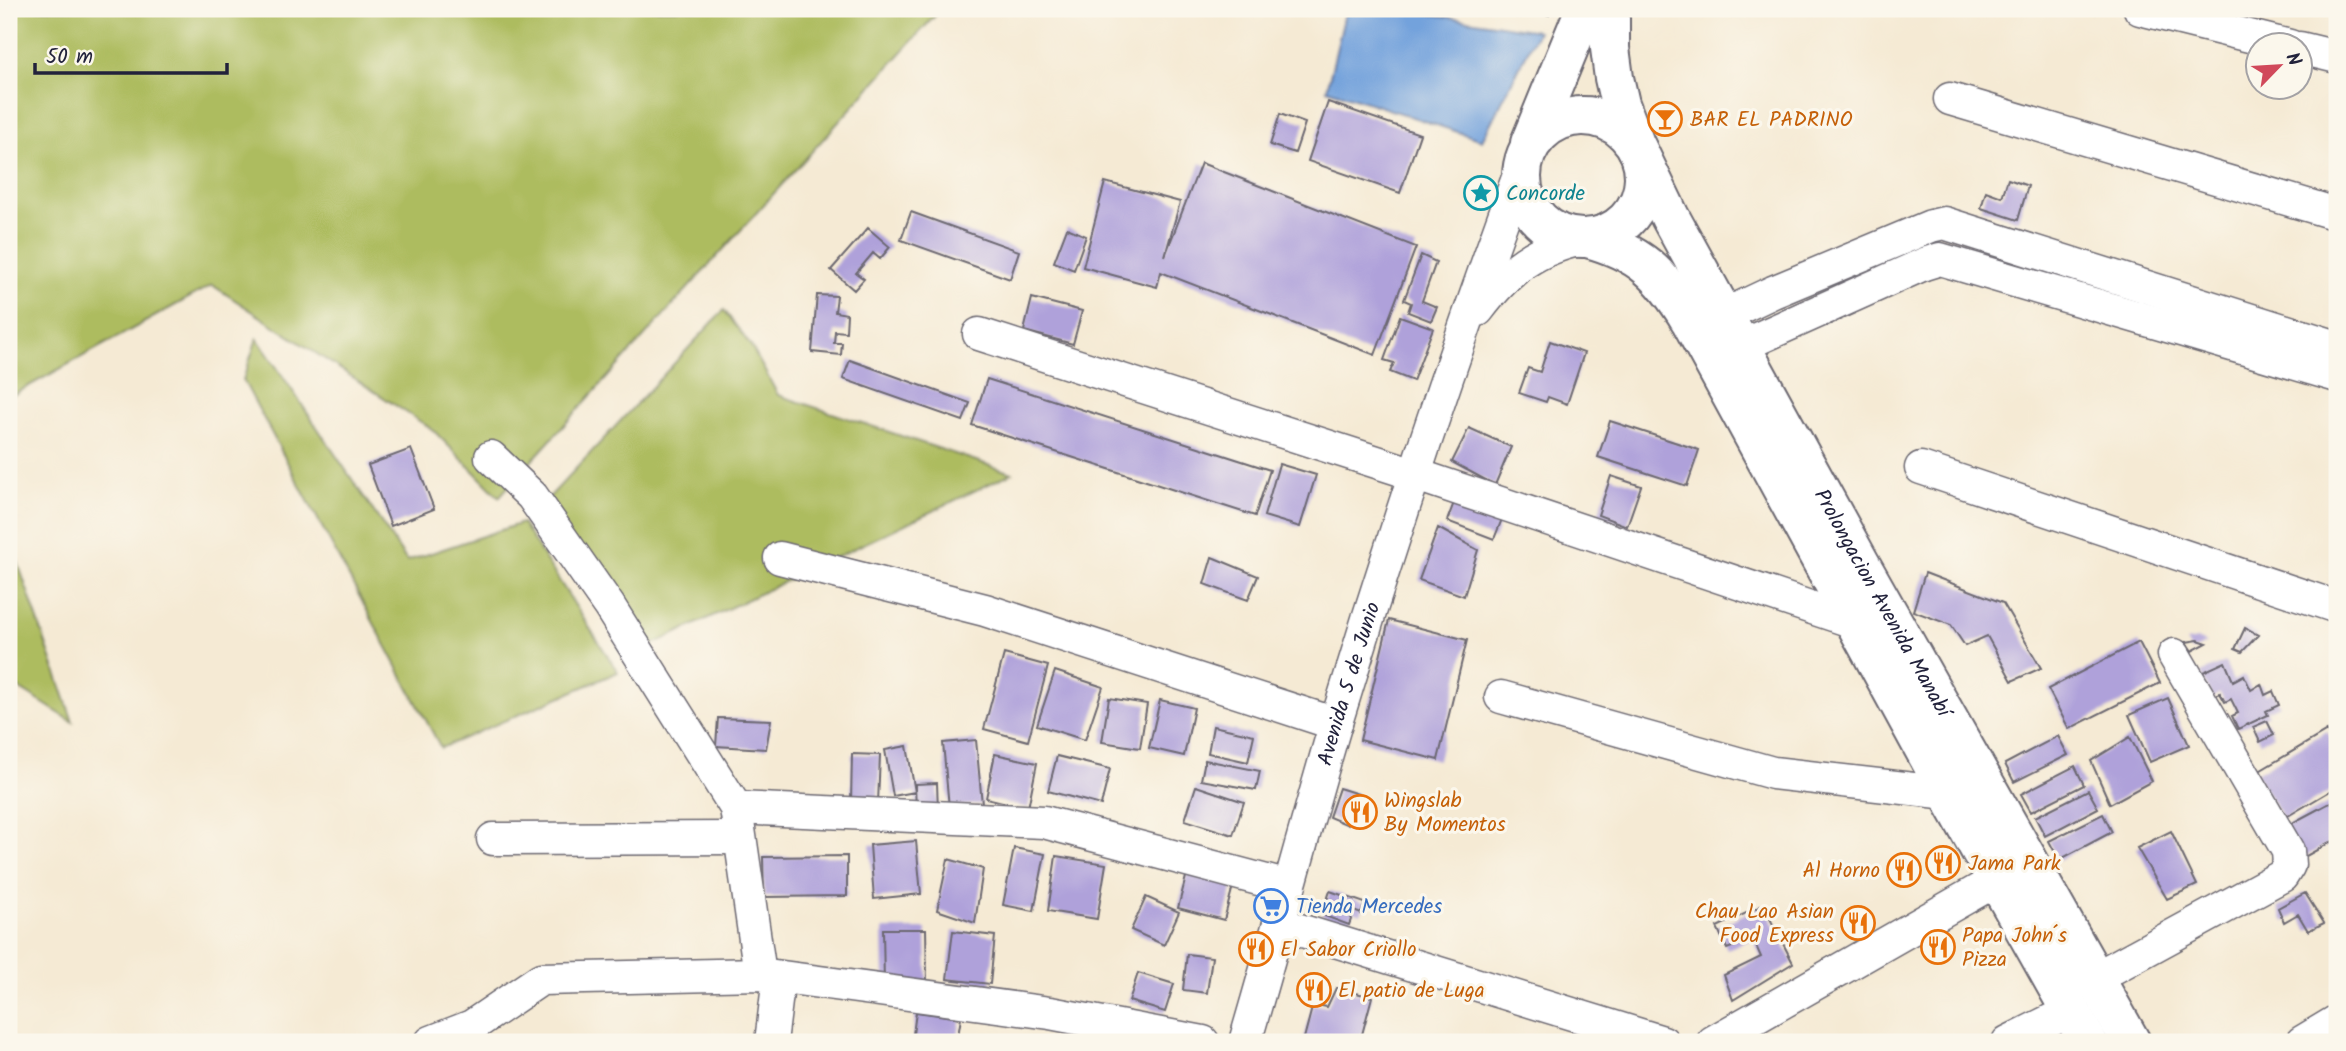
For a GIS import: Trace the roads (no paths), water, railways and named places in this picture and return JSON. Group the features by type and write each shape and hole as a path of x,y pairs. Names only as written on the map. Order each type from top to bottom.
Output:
{"main road":[{"path":"1525,157 1546,127 1572,116 1601,118 1614,124 1626,132 1638,150 1644,185 1635,211 1614,230 1587,239 1559,234 1536,217 1523,192 1525,157 1585,9"},
{"name":"Prolongacion Avenida Manabí","path":"1610,9 1614,78 1620,104 1638,150 1670,216 1718,337 1854,622 1948,793 2013,871 2095,978 2131,1042"},
{"name":"Prolongacion Avenida Manabí","path":"1587,239 1628,252 1650,267 1718,337 1860,563 1983,780 2013,871 2079,1027"}],"street":[{"path":"2140,9 2244,35"},
{"path":"2314,51 2337,57"},
{"path":"1950,99 2337,215"},
{"name":"Avenida 5 de Junio","path":"1245,1042 1336,724 1413,474 1525,157"},
{"path":"1718,337 1810,277 1944,223 2337,347"},
{"path":"1462,330 1502,281 1529,258 1562,243 1587,239"},
{"path":"1718,337 1940,259 2337,376"},
{"path":"979,334 1413,474 1854,622"},
{"path":"491,457 532,496 601,595 738,823 770,976 771,1042"},
{"path":"1921,468 2337,605"},
{"path":"780,558 985,610 1336,724"},
{"path":"2095,978 2281,876 2289,865 2288,851 2174,655"},
{"path":"1502,697 1773,772 1948,793 1983,780"},
{"path":"493,839 738,823 1044,822 1289,887"},
{"path":"1713,1042 2013,871"},
{"path":"1280,924 1663,1042"},
{"path":"431,1042 472,1026 541,979 770,976 1050,1013 1203,1042"},
{"path":"2302,1042 2337,1021"},
{"path":"2008,1042 2079,1027"}],"water":[{"path":"1346,9 1399,9 1538,31 1482,140 1327,89"}],"place":[{"name":"BAR EL PADRINO","path":"1665,119"},
{"name":"Concorde","path":"1481,193"},
{"name":"Wingslab By Momentos","path":"1360,812"},
{"name":"Jama Park","path":"1943,863"},
{"name":"Al Horno","path":"1904,870"},
{"name":"Tienda Mercedes","path":"1271,906"},
{"name":"Chau Lao Asian Food Express","path":"1858,923"},
{"name":"Papa John´s Pizza","path":"1938,947"},
{"name":"El Sabor Criollo","path":"1256,949"},
{"name":"El patio de Luga","path":"1314,990"}]}
